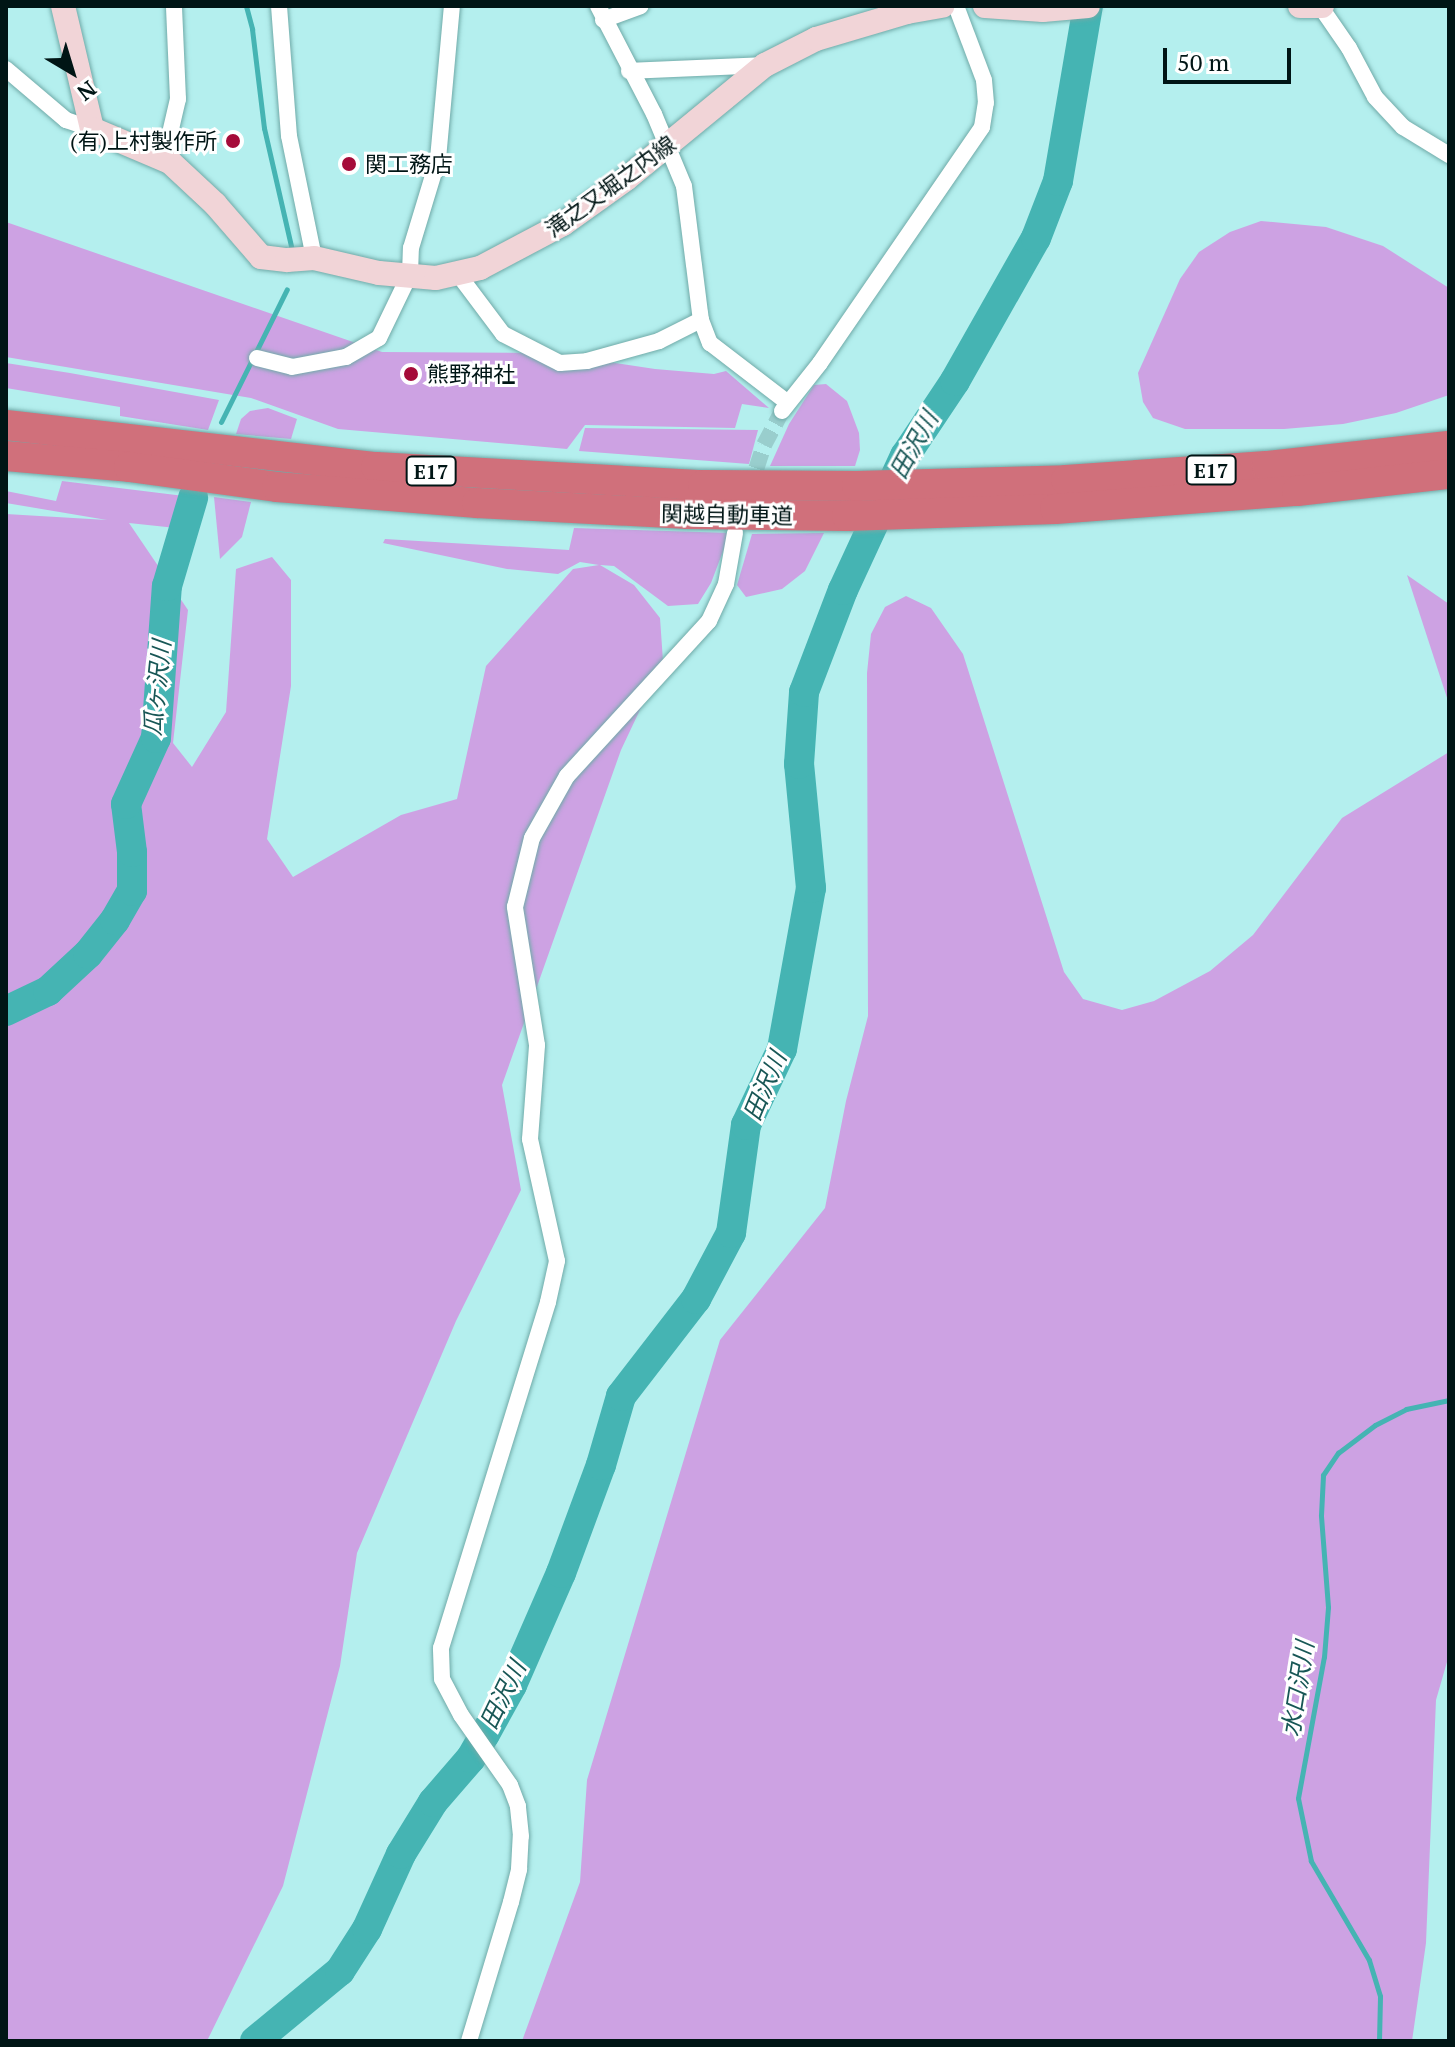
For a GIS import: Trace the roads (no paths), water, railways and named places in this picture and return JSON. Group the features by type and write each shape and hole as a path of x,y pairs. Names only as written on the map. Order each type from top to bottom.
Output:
{"highway":[{"name":"関越自動車道","path":"6,425 306,460 480,475 703,485 857,486 1055,509 1297,491 1449,474"},
{"name":"関越自動車道","path":"6,456 129,467 277,487 477,503 688,514 847,516 967,497 1449,446"},
{"path":"1297,491 1343,502 1449,493"}],"main road":[{"path":"63,6 92,129"},
{"name":"滝之又堀之内線","path":"92,129 164,159 215,204 261,257 287,260 314,258 379,273 436,278 480,268 563,224 667,147 765,65 816,39 907,12 942,6"},
{"path":"985,6 1088,6"},
{"path":"1300,6 1321,6"}],"street":[{"path":"164,159 178,99 174,6"},
{"path":"279,6 289,136 314,258"},
{"path":"257,358 292,367 346,357 379,338 410,274 411,248 438,159 452,6"},
{"path":"641,6 600,13 654,114 684,186 701,320 710,343 785,406 820,363 982,127 986,103 984,80 956,6"},
{"path":"1321,6 1349,48 1375,97 1403,127 1449,155"},
{"path":"629,71 765,65"},
{"path":"6,69 66,120 92,129"},
{"path":"458,274 503,334 560,363 587,361 659,341 701,320"},
{"path":"469,2041 516,1880 521,1836 518,1806 510,1785 461,1715 442,1679 441,1648 548,1302 557,1261 530,1139 537,1045 515,907 532,838 567,776 709,621 726,584 735,533"}],"waterway":[{"name":"瓜ヶ沢川","path":"246,6 252,29 264,128 292,250"},
{"name":"田沢川","path":"255,2041 340,1971 367,1929 401,1854 433,1802 471,1758 512,1685 561,1573 601,1465 621,1396 696,1299 731,1233 746,1125 782,1049 811,888 799,764 804,692 843,590 905,456 955,381 1036,238 1058,181 1088,6"},
{"name":"瓜ヶ沢川","path":"221,422 287,289"},
{"name":"瓜ヶ沢川","path":"6,1011 48,991 88,954 115,920 132,891 132,852 126,804 156,738 167,586 193,498"},
{"name":"水口沢川","path":"1379,2041 1380,1996 1369,1960 1311,1861 1298,1798 1324,1657 1328,1607 1321,1515 1323,1475 1338,1453 1375,1425 1406,1409 1449,1400"}],"tunnel":[{"path":"749,491 764,445 782,411"}],"place":[{"name":"(有)上村製作所","path":"233,141"},
{"name":"関工務店","path":"349,164"},
{"name":"熊野神社","path":"411,374"}]}
